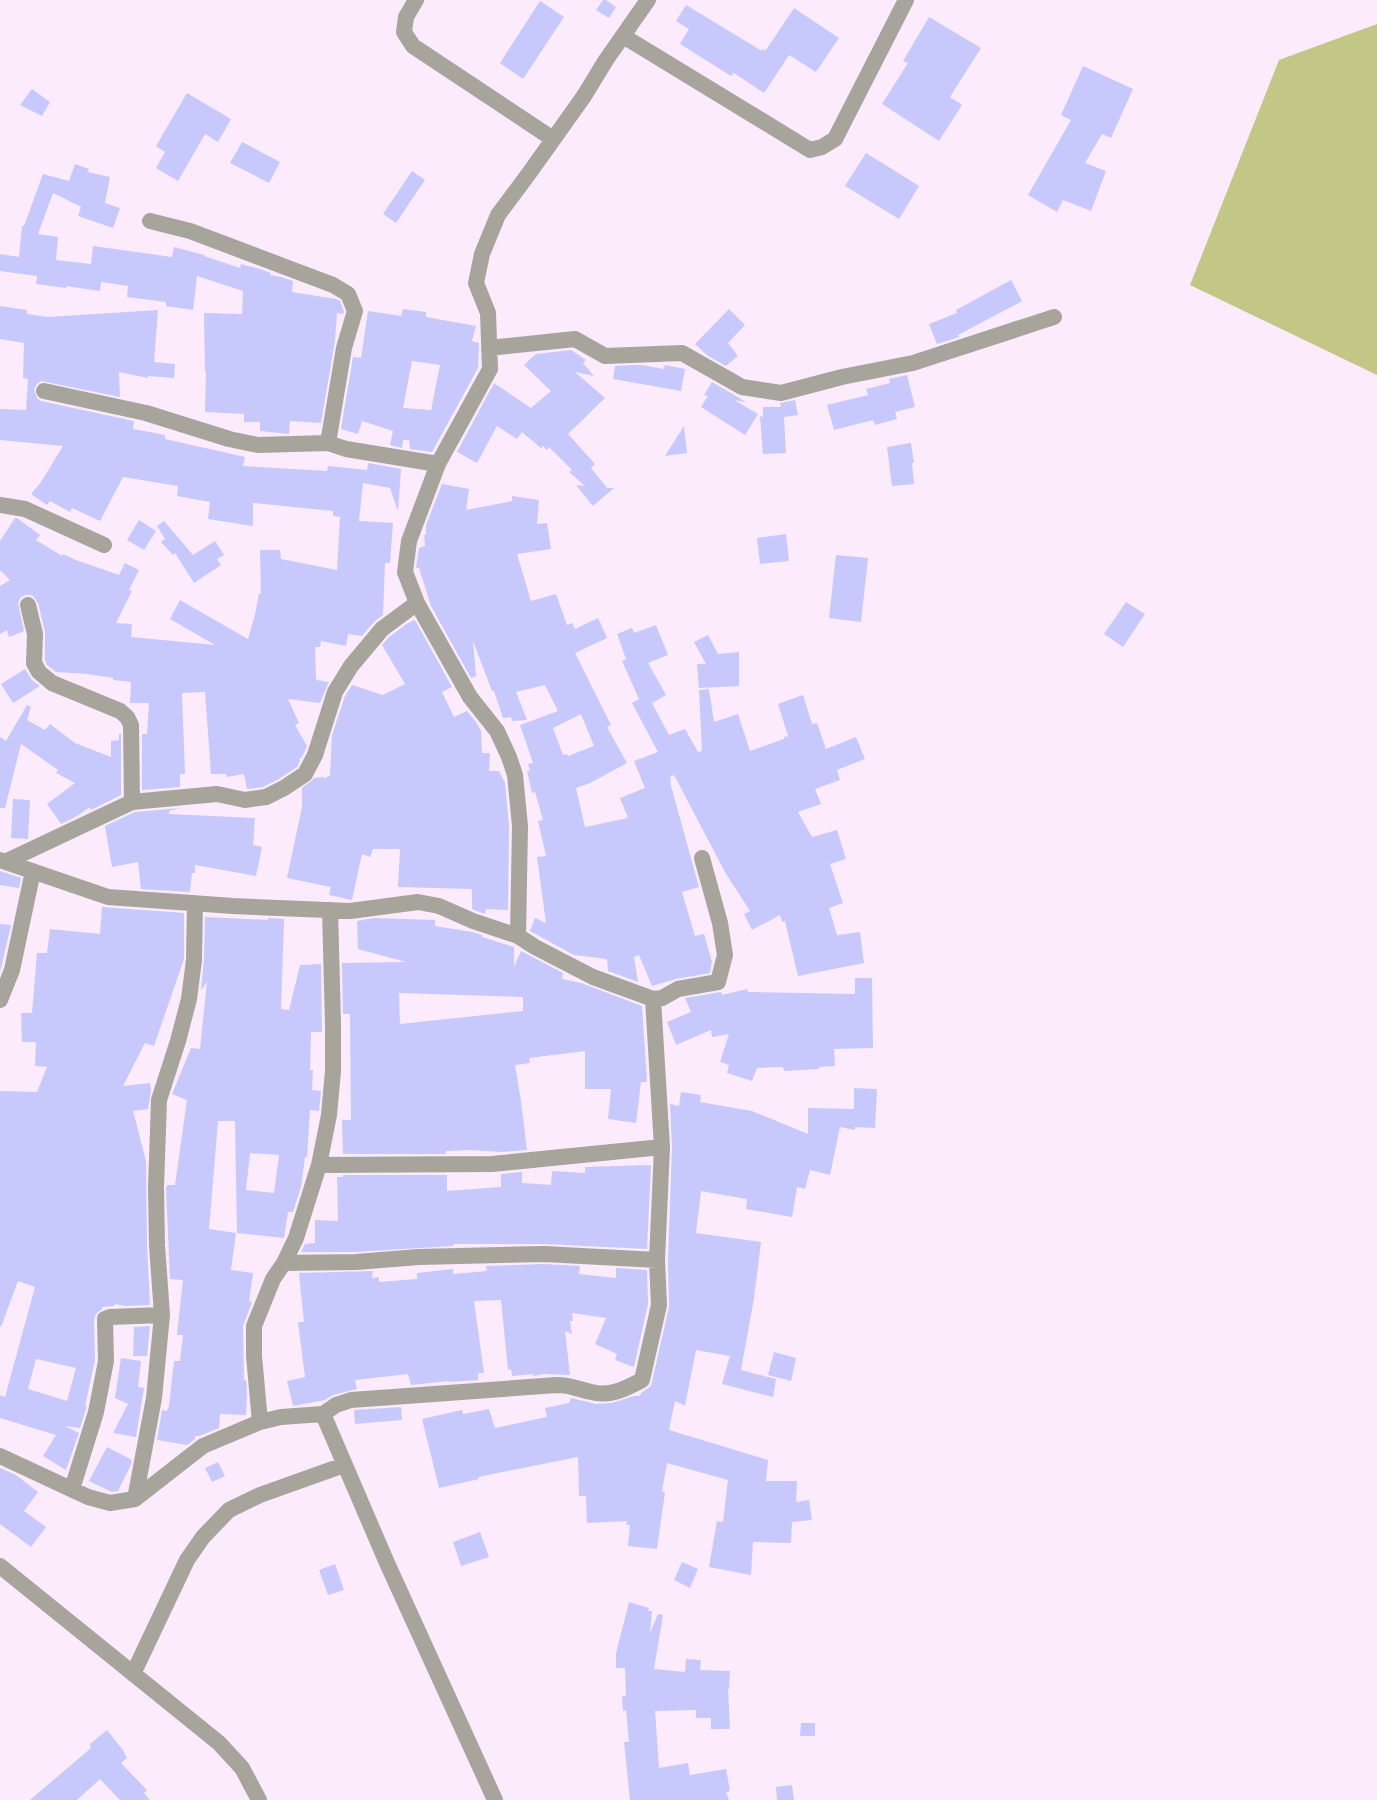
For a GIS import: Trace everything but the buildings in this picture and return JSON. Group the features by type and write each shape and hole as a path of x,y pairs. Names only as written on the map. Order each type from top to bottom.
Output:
{"street":[{"path":"416,0 406,18 404,32 413,46 554,139"},
{"path":"518,936 520,826 515,775 496,731 470,697 417,603 405,572 409,541 438,464 490,369 488,313 476,283 482,254 498,214 554,139 648,0"},
{"path":"623,36 810,150 822,147 835,139 906,0"},
{"path":"150,221 190,231 333,285 348,294 355,311 344,348 328,443"},
{"path":"489,348 575,339 605,356 682,353 742,387 781,393 842,376 913,363 1053,317"},
{"path":"44,390 146,413 229,439 258,445 328,443 346,449 438,464"},
{"path":"0,505 25,509 104,545"},
{"path":"3,860 132,802 217,794 245,800 266,797 305,774 315,755 335,692 351,666 382,629 417,603"},
{"path":"28,605 35,634 34,663 39,672 52,683 111,706 127,717 131,725 132,802"},
{"path":"3,860 108,897 330,910 350,910 418,902 438,906 518,936 592,977 653,999 662,998 678,989 718,982 725,955 720,924 702,858"},
{"path":"0,1000 12,970 33,871"},
{"path":"135,1499 154,1398 162,1316 156,1199 159,1100 189,999 194,960 195,903"},
{"path":"260,1422 254,1356 255,1326 273,1279 285,1263 296,1238 319,1165 329,1115 333,1071 330,910"},
{"path":"0,1456 88,1497 110,1503 135,1499 203,1446 260,1422 281,1417 323,1414 336,1405 351,1400 557,1385 571,1385 590,1392 608,1394 642,1380 659,1305 657,1260 662,1147 653,999"},
{"path":"319,1165 492,1164 662,1147"},
{"path":"285,1263 544,1254 657,1260"},
{"path":"72,1489 96,1412 106,1361 105,1319 162,1316"},
{"path":"323,1414 495,1800"},
{"path":"133,1674 187,1560 203,1537 229,1510 260,1495 344,1465"},
{"path":"0,1566 219,1743 242,1768 259,1800"}],"green space":[{"path":"1377,24 1377,375 1190,285 1279,60"}]}
